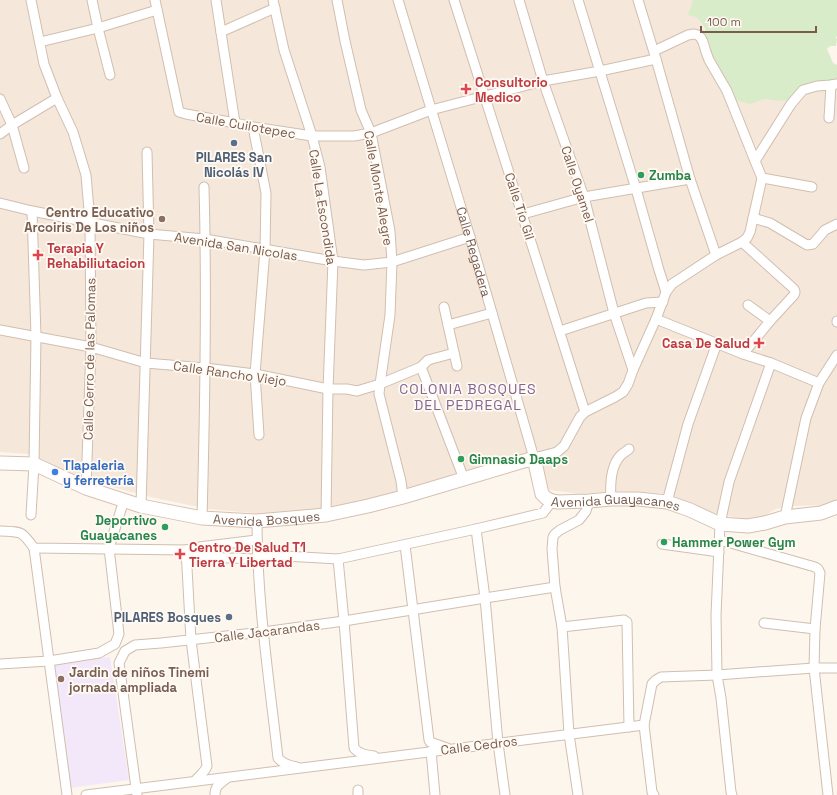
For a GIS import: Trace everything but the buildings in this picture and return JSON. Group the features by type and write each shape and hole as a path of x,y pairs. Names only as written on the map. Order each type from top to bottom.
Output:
{"street":[{"name":"Calle Cerro de las Palomas","path":"31,0 44,64 57,98 73,132 86,176 90,222 92,347 86,488"},
{"path":"92,0 110,75"},
{"path":"40,42 98,28 157,10 155,0"},
{"path":"216,0 235,123"},
{"name":"Calle Monte Alegre","path":"337,0 361,110 371,133 390,231 392,262 390,315 379,394 401,481 403,497"},
{"name":"Calle Regadera","path":"398,0 470,237 534,458 542,494 552,501"},
{"name":"Calle Tío Gil","path":"454,0 585,412"},
{"name":"Calle Oyamel","path":"519,0 543,81 584,197 614,313 633,370"},
{"path":"578,0 666,292"},
{"path":"638,0 690,180 716,255"},
{"path":"221,32 274,4"},
{"name":"Calle La Escondida","path":"274,4 284,50 312,136 320,167 333,261 328,389 326,515"},
{"name":"Calle Cuilotepec","path":"157,10 179,112 253,128 312,136 354,136 371,133 432,110 543,81 600,71 655,55 688,35 698,35 701,38 709,60 727,90 755,162"},
{"path":"534,458 557,452 564,446 580,417 585,412 623,392 628,384 656,319 666,292 672,284 716,255 747,238 750,232 762,178 755,162 791,104 803,90 817,86 834,85 829,118"},
{"path":"0,134 12,125 57,98"},
{"path":"0,99 12,125 24,168"},
{"path":"253,128 266,193 265,250 255,374 259,435"},
{"path":"141,506 149,234 147,152"},
{"path":"762,178 812,187"},
{"path":"523,214 584,197 690,180"},
{"path":"202,518 205,368 204,187"},
{"name":"Avenida San Nicolas","path":"0,203 32,211 149,234 205,239 364,265 392,262 470,237"},
{"path":"31,515 34,464 36,336 32,211"},
{"path":"753,218 770,224 807,245 813,244 826,230 837,224"},
{"path":"742,242 794,289 795,292 743,354"},
{"path":"560,331 646,303 663,302"},
{"path":"748,305 770,321"},
{"path":"444,307 457,366"},
{"path":"448,325 492,313"},
{"path":"656,319 819,383"},
{"name":"Calle Rancho Viejo","path":"0,330 92,347 146,363 255,374 328,389 347,389 357,391 380,384 421,367 428,360 454,353"},
{"path":"667,502 688,424 717,343"},
{"path":"785,517 806,418 819,383 837,355"},
{"path":"732,795 717,675 716,615 720,524 729,482 771,363"},
{"path":"421,367 464,479"},
{"path":"611,499 610,484 614,467 621,455 629,449"},
{"name":"Avenida Bosques","path":"0,463 34,464 86,488 141,506 202,518 257,522 326,515 368,506 534,458"},
{"name":"Avenida Guayacanes","path":"186,550 206,557 257,559 267,555 338,560 543,513 552,501 638,499 667,502 690,510 720,524 748,526 785,517 821,513 837,508"},
{"path":"0,664 49,661 99,653 115,644 119,634 109,548 124,500"},
{"path":"578,795 569,734 562,627 555,587 552,549 553,537 560,530 579,520 586,511 589,501"},
{"path":"257,522 257,559 263,632 278,758 287,764 302,768"},
{"path":"476,529 485,598 498,743 505,795"},
{"path":"0,531 19,532 26,536 34,548 66,795"},
{"name":"Avenida Bosques","path":"34,548 186,550 257,540"},
{"path":"720,540 815,567 820,573 815,629 814,668 828,795 837,790"},
{"path":"662,544 719,552"},
{"path":"405,545 429,740 430,742 450,749"},
{"path":"186,550 191,640 208,766 195,781"},
{"path":"338,560 354,748 356,751 363,754 387,757"},
{"name":"Calle Jacarandas","path":"136,792 119,663 125,651 135,645 263,632 344,621 555,587"},
{"path":"562,627 624,620 627,622 629,727"},
{"path":"764,623 815,629"},
{"path":"654,795 652,792 644,725 652,684 656,680 661,677 837,668"},
{"name":"Calle Cedros","path":"86,795 136,792 195,781 644,725"},
{"path":"431,752 435,795"},
{"path":"215,795 217,786 228,777"}],"shaded area":[{"path":"0,0 694,0 714,61 734,99 748,94 837,80 837,501 831,505 792,506 776,509 755,521 713,513 662,493 616,491 580,494 549,490 538,449 407,489 339,507 263,514 208,509 146,496 79,478 28,454 0,452"},
{"path":"110,657 129,780 69,788 54,664"}],"green space":[{"path":"693,0 837,0 836,46 830,46 827,49 833,63 837,65 837,88 835,90 820,86 789,100 781,101 765,99 750,104 735,100 735,98 730,94 710,55 710,45 705,35 705,29 696,17 688,15"}],"place":[{"name":"Consultorio Medico","path":"466,89"},
{"name":"PILARES San Nicolás IV","path":"234,143"},
{"name":"Zumba","path":"641,175"},
{"name":"Centro Educativo Arcoiris De Los niños","path":"162,219"},
{"name":"Terapia Y Rehabiliutacion","path":"38,255"},
{"name":"Casa De Salud","path":"759,343"},
{"name":"Gimnasio Daaps","path":"461,459"},
{"name":"Tlapaleria y ferretería","path":"55,472"},
{"name":"Deportivo Guayacanes","path":"165,527"},
{"name":"Hammer Power Gym","path":"664,542"},
{"name":"Centro De Salud T1 Tierra Y Libertad","path":"180,554"},
{"name":"PILARES Bosques","path":"229,617"},
{"name":"Jardin de niños Tinemi jornada ampliada","path":"61,679"}],"district":[{"name":"COLONIA BOSQUES DEL PEDREGAL","path":"468,398"}]}
